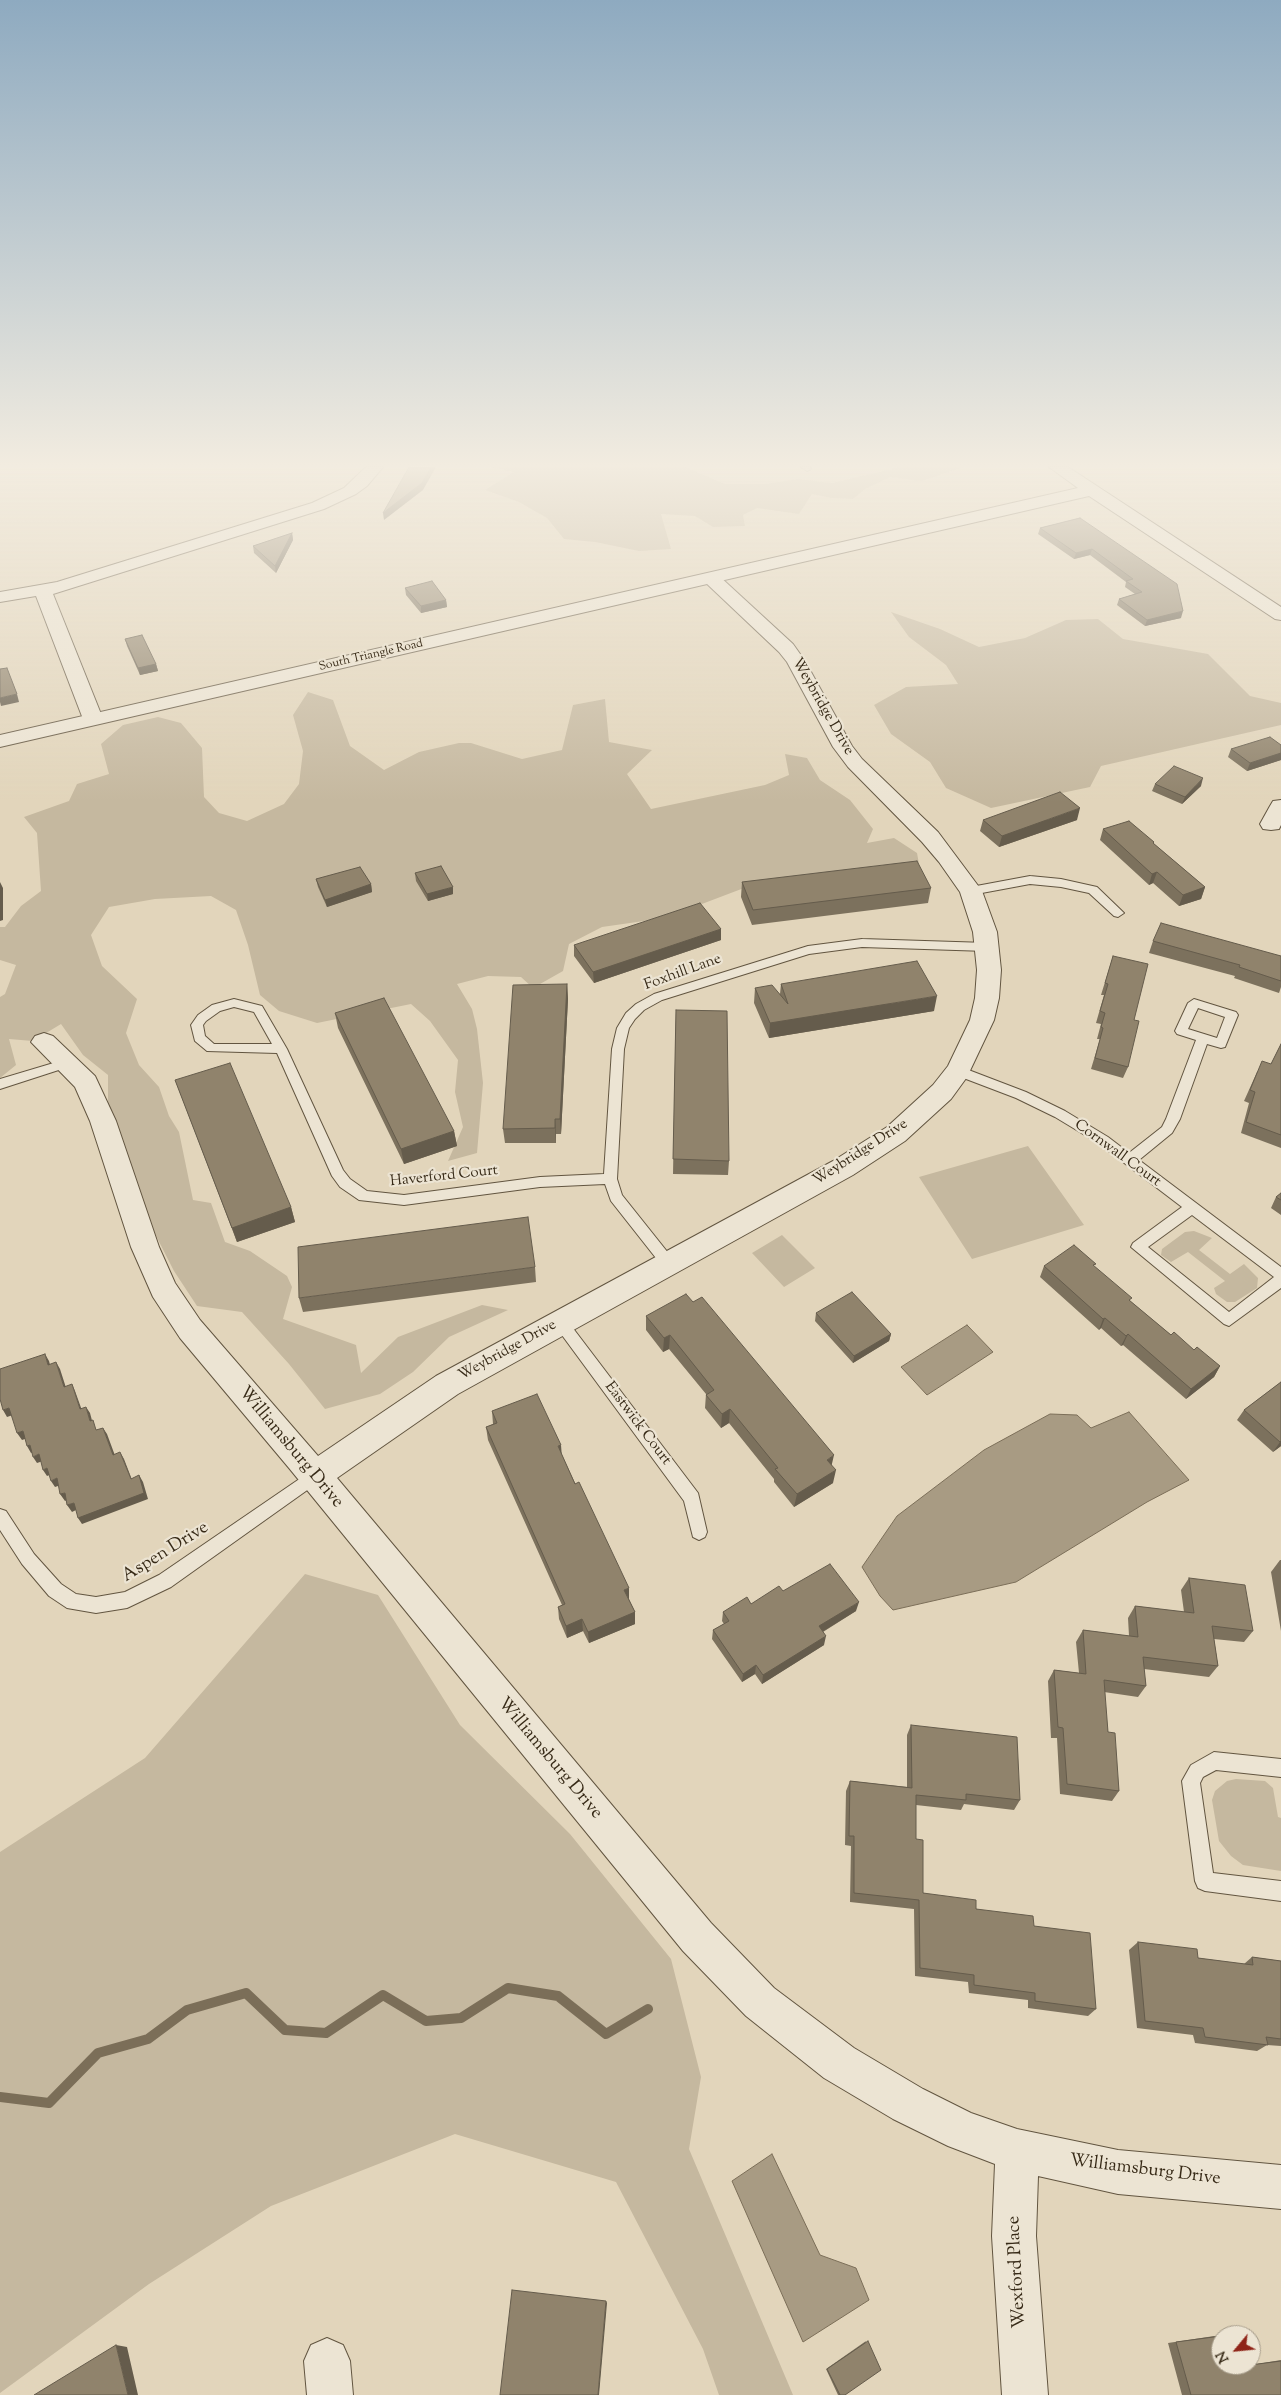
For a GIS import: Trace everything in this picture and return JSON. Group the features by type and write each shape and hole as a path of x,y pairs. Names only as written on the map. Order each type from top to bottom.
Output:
{"street":[{"path":"0,597 43,591 83,579"},
{"name":"South Triangle Road","path":"0,741 712,579"},
{"name":"Weybridge Drive","path":"314,1476 447,1385 842,1168 896,1134 923,1112 958,1071 982,1020 987,998 989,970 984,932 971,891 935,844 854,763 842,747 796,661 786,648 712,579"},
{"path":"1226,579 1281,615"},
{"path":"43,591 93,719"},
{"name":"Williamsburg Drive","path":"56,1053 86,1082 103,1120 145,1247 163,1289 190,1329 697,1937 760,2002 839,2062 908,2104 963,2131 1016,2150 1118,2172 1281,2187"},
{"name":"Wexford Place","path":"1016,2150 1014,2236 1025,2395"}],"lane":[{"path":"971,891 1030,880 1061,883 1093,890 1118,913"},
{"name":"Foxhill Lane","path":"668,1263 616,1197 610,1179 618,1049 623,1028 630,1016 640,1007 658,997 808,950 862,942 987,947"},
{"name":"Haverford Court","path":"281,1049 212,1048 198,1038 197,1025 202,1018 216,1008 234,1004 251,1006 258,1010 281,1049 337,1172 345,1183 364,1196 404,1200 540,1182 610,1179"},
{"path":"1129,1160 1167,1130 1173,1119 1202,1038"},
{"path":"0,1084 56,1053"},
{"name":"Cornwall Court","path":"958,1071 1021,1095 1060,1114 1103,1140 1281,1275"},
{"path":"1191,1208 1138,1247 1230,1320 1281,1280"},
{"name":"Eastwick Court","path":"561,1322 692,1498 699,1532"},
{"name":"Aspen Drive","path":"0,1516 28,1558 55,1590 72,1602 96,1605 127,1600 165,1581 314,1476"},
{"path":"1281,1768 1214,1761 1197,1771 1192,1781 1205,1882 1281,1891"}],"shaded area":[{"path":"891,612 940,629 979,647 1025,638 1066,620 1098,619 1123,639 1208,654 1250,696 1281,703 1281,725 1101,766 1090,787 991,808 946,788 930,762 891,734 874,705 906,687 958,684 946,665 909,637"},
{"path":"308,692 333,700 350,746 384,770 419,752 459,743 471,743 522,759 562,750 573,705 605,699 609,742 652,750 627,774 651,809 765,785 789,775 785,754 807,758 820,780 850,800 873,829 867,843 894,838 917,853 919,864 879,865 849,873 744,888 665,918 602,927 569,944 563,971 533,988 521,977 488,976 457,984 472,1009 477,1029 483,1083 477,1153 448,1161 463,1127 455,1092 458,1060 430,1021 411,1004 317,1023 279,1011 260,995 248,945 236,910 211,896 155,899 109,907 91,935 102,966 137,999 126,1033 139,1065 159,1087 169,1116 179,1132 193,1200 211,1203 225,1242 250,1251 287,1276 292,1287 283,1319 356,1345 361,1373 398,1337 482,1305 508,1310 449,1337 413,1372 380,1394 325,1409 289,1364 242,1312 197,1306 174,1271 151,1226 108,1122 108,1075 83,1055 61,1024 33,1041 9,1039 16,1065 0,1078 0,997 5,994 16,965 0,960 0,927 5,927 21,906 41,891 37,833 24,817 69,801 77,784 109,774 101,744 123,725 158,717 181,723 202,748 204,797 219,813 247,821 284,804 299,784 303,751 293,715"},
{"path":"1028,1146 1084,1225 972,1259 919,1177"},
{"path":"1194,1231 1212,1238 1199,1250 1230,1274 1244,1264 1258,1278 1257,1288 1235,1302 1227,1302 1216,1294 1214,1288 1225,1281 1188,1252 1171,1262 1161,1255 1162,1249 1185,1232"},
{"path":"782,1235 815,1268 784,1287 752,1253"},
{"path":"967,1325 993,1352 927,1395 901,1367"},
{"path":"1129,1412 1189,1480 1147,1502 1016,1582 893,1610 880,1596 862,1567 897,1516 984,1450 1050,1414 1077,1415 1091,1428"},
{"path":"305,1574 378,1595 460,1725 570,1834 671,1959 701,2077 689,2149 793,2395 719,2395 703,2349 616,2182 455,2134 271,2206 149,2284 0,2393 0,1852 145,1758"},
{"path":"1236,1779 1265,1781 1273,1788 1278,1817 1281,1818 1281,1871 1243,1865 1231,1856 1219,1841 1212,1800 1215,1791 1227,1781"},
{"path":"772,2154 820,2255 856,2268 869,2300 803,2342 732,2181"}],"building":[{"path":"1133,579 1169,579 1177,584 1183,611 1147,620 1119,599 1142,592 1126,581"},
{"path":"432,581 446,600 421,606 405,588"},
{"path":"142,635 156,664 138,668 125,639"},
{"path":"7,668 17,694 0,698 0,669"},
{"path":"1270,737 1281,745 1281,753 1250,763 1231,749"},
{"path":"1174,766 1203,778 1185,797 1155,784"},
{"path":"1060,792 1080,808 1002,836 983,820"},
{"path":"1129,821 1205,887 1183,895 1157,872 1152,874 1103,829"},
{"path":"917,861 931,888 753,910 742,882"},
{"path":"441,866 453,887 427,894 415,873"},
{"path":"360,867 371,884 325,900 316,879"},
{"path":"700,903 721,929 593,972 574,945"},
{"path":"1161,923 1281,956 1281,981 1239,967 1240,965 1153,941"},
{"path":"1113,956 1148,964 1134,1020 1139,1021 1128,1067 1095,1058 1105,1013 1100,1011 1108,984 1105,983"},
{"path":"917,961 937,996 770,1023 755,988 772,985 788,1004 781,984"},
{"path":"567,984 560,1119 555,1119 555,1128 503,1129 513,985"},
{"path":"384,998 454,1131 401,1149 335,1013"},
{"path":"676,1010 727,1011 729,1161 673,1159"},
{"path":"1281,1044 1281,1135 1246,1122 1255,1092 1250,1090 1262,1061 1271,1064"},
{"path":"230,1063 291,1207 232,1228 175,1080"},
{"path":"1281,1193 1281,1200 1276,1197"},
{"path":"528,1217 535,1267 299,1298 298,1247"},
{"path":"1074,1245 1096,1264 1093,1265 1132,1298 1129,1300 1171,1335 1174,1332 1194,1350 1197,1347 1220,1366 1191,1389 1128,1334 1126,1336 1105,1318 1103,1319 1044,1266"},
{"path":"852,1292 891,1334 854,1356 816,1313"},
{"path":"686,1294 693,1302 702,1297 834,1455 827,1460 836,1470 797,1494 775,1469 778,1468 730,1409 722,1414 706,1395 714,1390 670,1335 664,1338 646,1316"},
{"path":"45,1354 48,1365 56,1362 64,1387 72,1384 80,1409 86,1407 90,1421 93,1420 96,1430 103,1428 113,1455 120,1452 131,1479 139,1475 144,1493 78,1518 74,1503 67,1505 65,1493 60,1494 57,1478 51,1481 47,1468 43,1470 39,1454 33,1457 30,1445 27,1446 23,1431 17,1433 9,1408 3,1410 0,1399 0,1369"},
{"path":"1281,1382 1281,1441 1280,1442 1244,1410"},
{"path":"537,1394 561,1445 558,1446 575,1484 579,1482 629,1588 624,1590 635,1612 588,1632 582,1619 566,1626 558,1607 565,1604 486,1427 497,1423 492,1411"},
{"path":"830,1564 859,1602 819,1626 826,1636 763,1675 756,1665 743,1674 713,1630 729,1621 723,1612 747,1597 751,1604 779,1586 783,1591"},
{"path":"1189,1578 1245,1585 1253,1631 1212,1626 1218,1666 1143,1657 1146,1686 1104,1680 1108,1732 1115,1733 1119,1791 1067,1784 1063,1728 1058,1727 1054,1670 1086,1674 1083,1630 1138,1637 1135,1606 1194,1613"},
{"path":"911,1725 1017,1737 1020,1800 966,1794 966,1800 916,1795 916,1839 923,1840 923,1893 976,1900 976,1909 1033,1916 1034,1926 1090,1933 1096,2009 1035,2001 1035,1993 974,1985 974,1975 920,1968 919,1900 854,1893 854,1836 849,1836 850,1781 912,1788"},
{"path":"1138,1942 1197,1949 1198,1958 1253,1965 1252,1957 1281,1961 1281,2039 1266,2037 1268,2045 1205,2037 1203,2028 1145,2021"},
{"path":"512,2290 606,2301 598,2395 500,2395"},
{"path":"1211,2337 1211,2375 1261,2375 1261,2364 1281,2361 1281,2395 1191,2395 1176,2342"},
{"path":"868,2341 881,2370 845,2395 840,2395 827,2369"},
{"path":"116,2345 128,2395 34,2395"}],"waterway":[{"path":"0,2097 49,2103 98,2053 148,2039 187,2010 246,1993 285,2030 326,2033 383,1995 426,2021 461,2018 508,1988 558,1996 606,2034 648,2009"}]}
